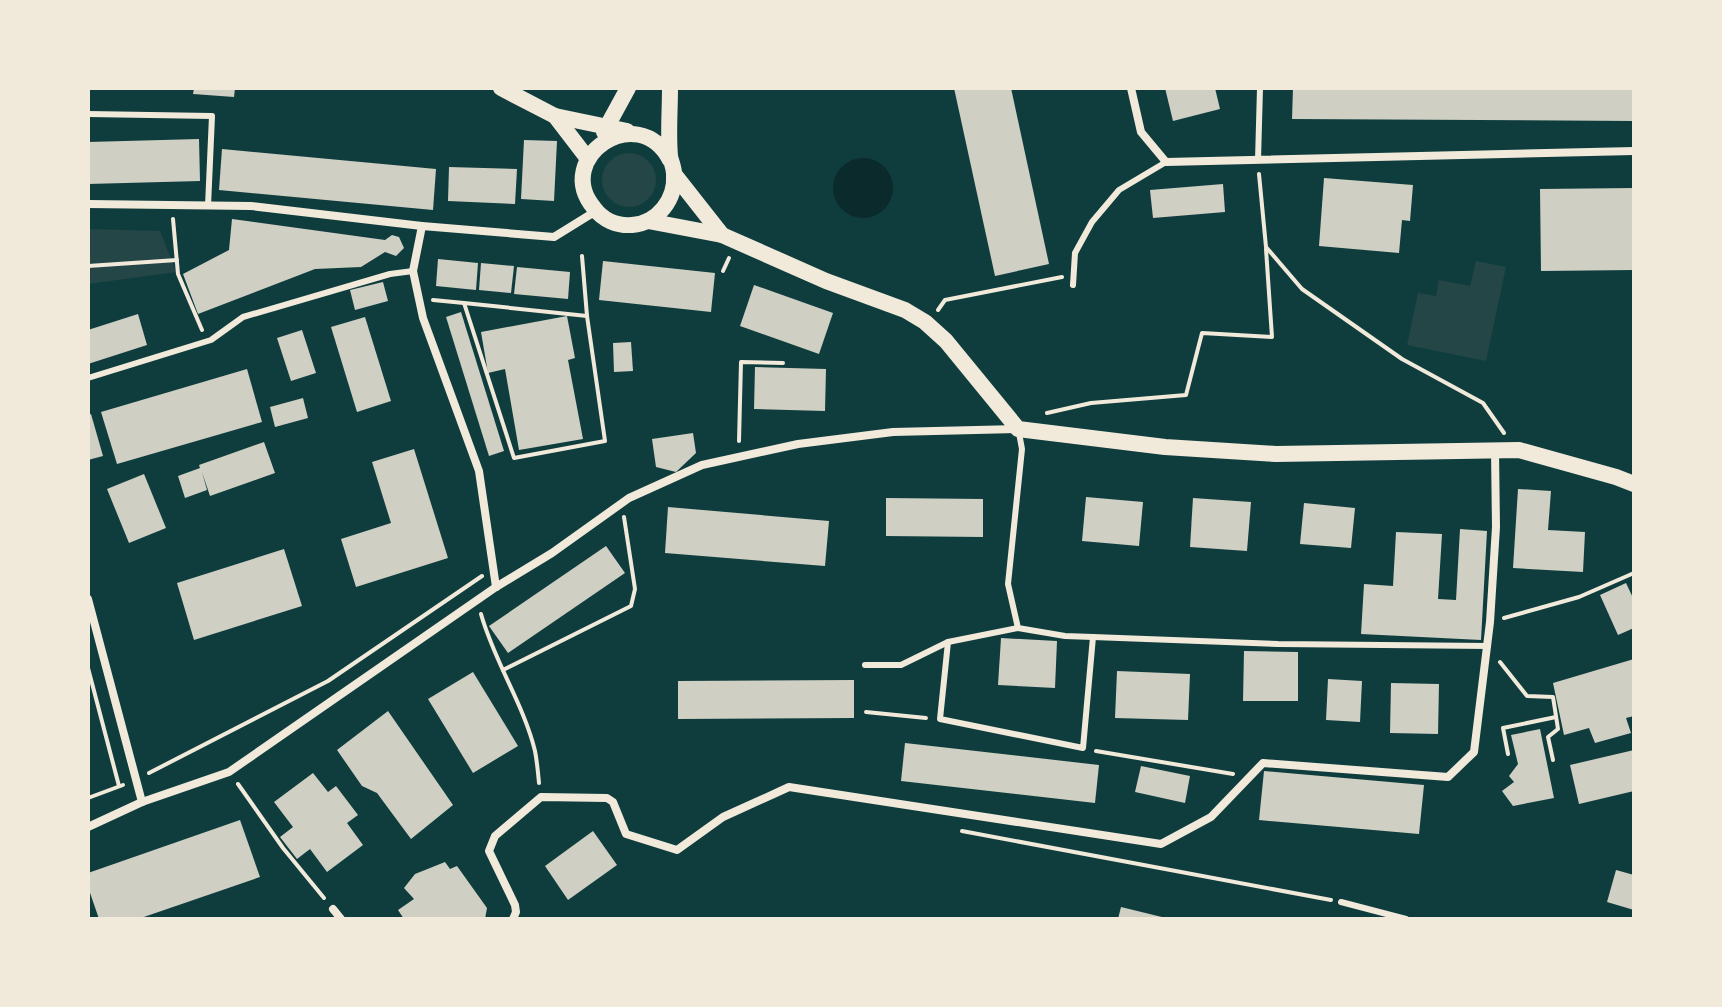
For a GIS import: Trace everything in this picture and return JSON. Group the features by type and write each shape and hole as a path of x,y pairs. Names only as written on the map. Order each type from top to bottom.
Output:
{"main road":[{"path":"501,88 555,116 593,152"},
{"path":"628,88 583,177 596,211 621,225 648,221 722,235 826,281 905,310 925,322 946,341 1018,429 1165,447 1276,454 1519,450 1634,484"},
{"path":"648,221 663,210 673,193 670,88"},
{"path":"555,116 607,125 656,143 722,235"},
{"path":"593,152 616,136 636,134"}],"street":[{"path":"1131,88 1141,132 1166,162 1634,151"},
{"path":"88,204 251,206 422,226 554,237 596,211"},
{"path":"422,226 413,271 423,318 479,471 496,587"},
{"path":"88,827 142,802 229,772 622,503 702,465 798,444 893,432 1018,429"},
{"path":"513,919 515,905 489,851 490,844 495,836 541,797 607,798 613,802 626,834 677,850 723,817 789,787 1161,844 1211,817 1263,763 1448,777 1474,752 1490,622 1496,527 1495,451"},
{"path":"88,599 142,802"},
{"path":"333,909 341,919"}],"lane":[{"path":"1258,160 1260,88"},
{"path":"88,114 212,116 208,206"},
{"path":"1073,285 1075,253 1092,222 1119,190 1166,162"},
{"path":"88,378 207,341 243,317 390,274 413,271"},
{"path":"1018,429 1022,449 1008,584 1018,628"},
{"path":"865,665 901,665 948,642 1018,628 1065,636 1278,644 1488,646"},
{"path":"948,642 940,719 1083,748 1093,637"},
{"path":"1341,902 1406,919"}],"path":[{"path":"1045,413 1091,403 1186,395 1202,333 1272,337 1258,160"},
{"path":"172,205 178,274 207,341"},
{"path":"1266,247 1302,289 1402,359 1483,403 1505,433"},
{"path":"464,303 514,458 605,441 587,316 582,256"},
{"path":"88,266 177,260"},
{"path":"925,322 945,300 1073,275"},
{"path":"428,299 587,316"},
{"path":"739,455 741,362 783,363"},
{"path":"503,670 631,606 635,589 622,503"},
{"path":"88,798 136,780 328,681 493,568"},
{"path":"1490,622 1579,597 1634,573"},
{"path":"477,601 489,643 535,750 541,797"},
{"path":"1488,646 1527,696 1553,697 1558,729 1548,737 1553,760"},
{"path":"88,668 119,786"},
{"path":"866,712 940,719"},
{"path":"1508,754 1503,728 1556,717"},
{"path":"1083,748 1248,777"},
{"path":"229,772 283,848 333,909"},
{"path":"958,830 1341,902"}],"shaded area":[{"path":"629,153 648,161 656,180 648,199 629,207 610,199 602,180 610,161"},
{"path":"863,158 884,167 893,188 884,209 863,218 842,209 833,188 842,167"},
{"path":"88,229 160,231 176,272 88,284"},
{"path":"1476,261 1506,267 1486,361 1407,345 1418,293 1436,296 1439,280 1470,286"}],"building":[{"path":"194,88 235,88 234,97 193,94"},
{"path":"954,88 1011,88 1049,264 995,276"},
{"path":"1165,88 1215,88 1220,109 1173,121"},
{"path":"1293,88 1634,88 1634,121 1292,119"},
{"path":"199,139 200,181 88,184 88,142"},
{"path":"524,140 557,141 554,201 521,199"},
{"path":"222,149 436,169 433,210 219,190"},
{"path":"449,167 517,169 515,204 448,201"},
{"path":"1324,178 1413,185 1410,221 1402,220 1399,253 1319,246"},
{"path":"1223,184 1225,212 1153,218 1150,190"},
{"path":"1634,188 1634,270 1541,271 1540,189"},
{"path":"232,219 385,240 392,235 399,237 404,248 396,256 385,252 361,267 315,269 198,314 183,274 229,250"},
{"path":"438,259 478,263 476,290 436,286"},
{"path":"603,261 715,273 711,312 599,300"},
{"path":"481,263 514,266 511,293 479,290"},
{"path":"517,267 570,272 568,299 514,294"},
{"path":"383,282 388,301 355,310 350,290"},
{"path":"754,285 833,313 819,354 740,326"},
{"path":"461,312 504,451 489,456 446,317"},
{"path":"138,314 147,345 88,364 88,330"},
{"path":"567,316 575,358 568,360 583,439 519,450 505,369 488,373 481,332"},
{"path":"365,317 391,401 357,412 331,327"},
{"path":"302,330 316,373 291,381 277,338"},
{"path":"631,342 633,371 614,372 613,343"},
{"path":"755,367 826,369 825,411 754,409"},
{"path":"247,369 262,422 117,464 101,412"},
{"path":"303,398 308,418 275,427 270,407"},
{"path":"91,414 103,456 88,460 88,415"},
{"path":"693,433 696,453 676,472 656,467 652,439"},
{"path":"264,442 275,473 210,496 202,472 207,490 185,498 178,476 200,468 199,465"},
{"path":"414,449 448,558 356,587 341,539 391,523 372,462"},
{"path":"144,474 166,528 129,543 107,489"},
{"path":"1518,489 1551,491 1548,530 1585,532 1583,572 1513,568"},
{"path":"1086,497 1143,502 1139,546 1082,541"},
{"path":"886,498 983,499 983,537 886,536"},
{"path":"1193,498 1251,502 1247,551 1190,547"},
{"path":"1304,503 1355,508 1351,548 1300,544"},
{"path":"668,507 829,521 825,566 665,553"},
{"path":"1460,529 1487,531 1481,640 1361,634 1364,584 1393,586 1396,532 1442,534 1438,599 1456,600"},
{"path":"606,546 625,573 508,653 489,626"},
{"path":"284,549 302,606 194,640 177,583"},
{"path":"1626,583 1634,600 1634,628 1618,635 1600,595"},
{"path":"1001,638 1057,641 1055,688 998,685"},
{"path":"1244,651 1298,652 1298,701 1243,701"},
{"path":"1634,659 1634,716 1626,718 1631,733 1595,743 1589,728 1564,735 1553,683"},
{"path":"1117,671 1190,674 1188,720 1115,718"},
{"path":"473,672 518,746 473,773 428,699"},
{"path":"1328,679 1362,681 1360,722 1326,720"},
{"path":"854,680 854,718 678,719 678,681"},
{"path":"1391,683 1439,684 1438,734 1390,733"},
{"path":"388,711 453,805 411,839 377,793 362,786 337,750"},
{"path":"1540,729 1554,798 1513,806 1502,791 1514,782 1509,776 1518,764 1511,735"},
{"path":"905,743 1099,765 1095,803 901,781"},
{"path":"1634,750 1634,791 1579,804 1570,765"},
{"path":"1141,766 1190,776 1185,803 1135,792"},
{"path":"1264,771 1424,785 1419,834 1259,820"},
{"path":"313,773 328,792 336,786 358,815 347,823 363,845 327,872 310,849 297,859 280,837 293,827 274,802"},
{"path":"240,820 260,877 138,919 99,919 88,887 88,873"},
{"path":"593,831 617,865 568,900 545,866"},
{"path":"445,862 450,869 457,866 487,908 485,919 404,919 398,910 414,899 404,888 415,874"},
{"path":"1616,870 1634,875 1634,910 1607,902"},
{"path":"1121,907 1166,918 1118,919"}]}
